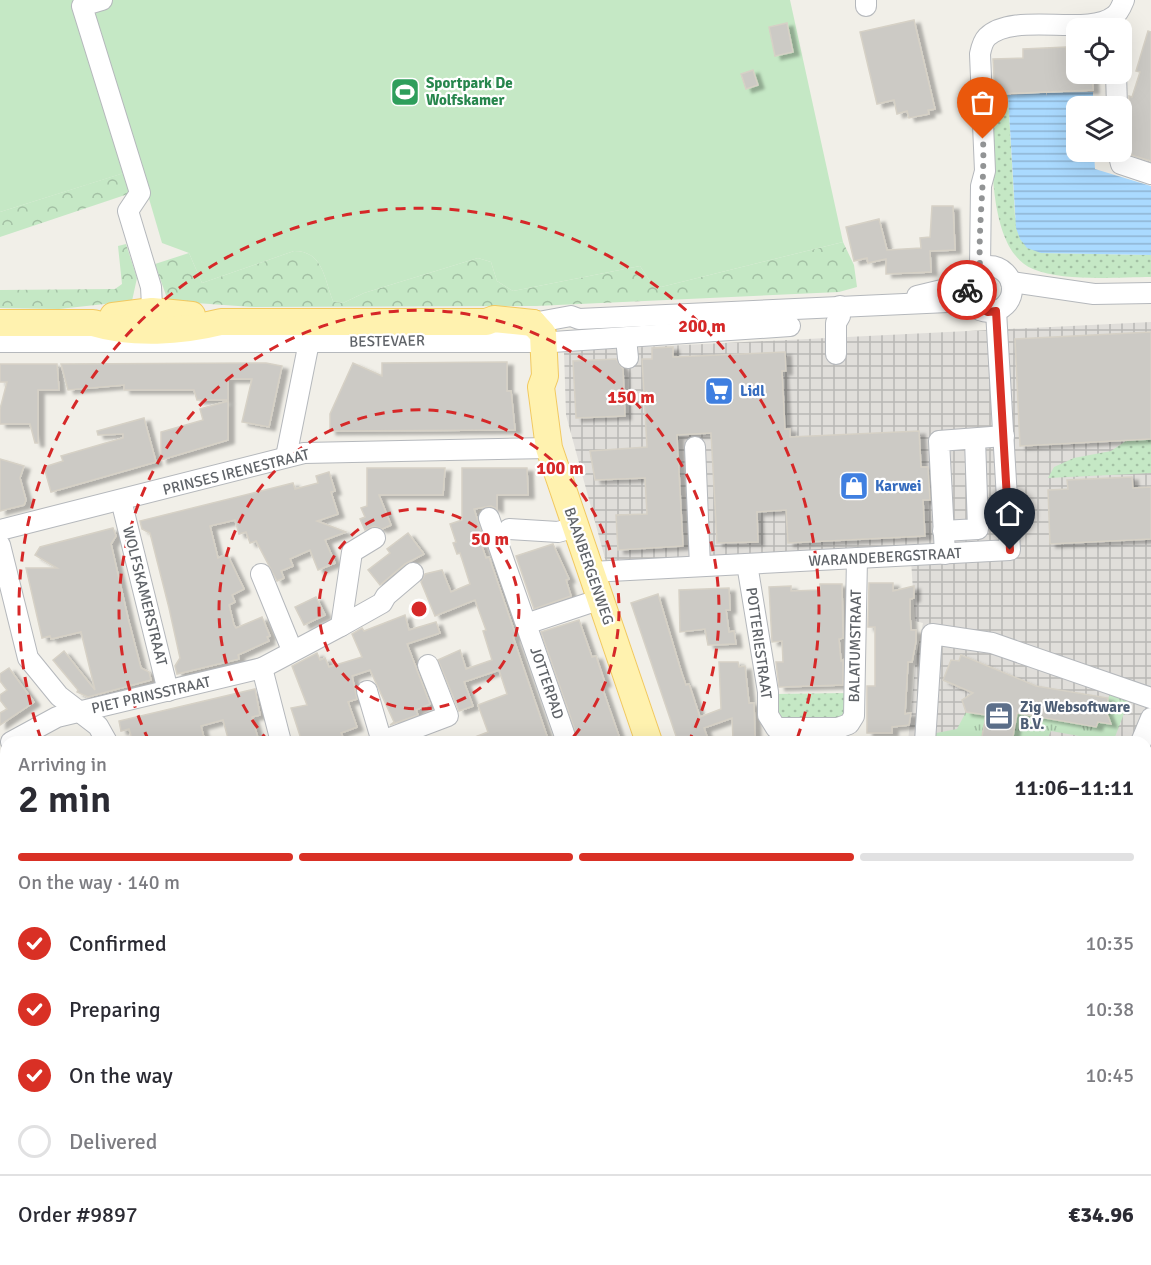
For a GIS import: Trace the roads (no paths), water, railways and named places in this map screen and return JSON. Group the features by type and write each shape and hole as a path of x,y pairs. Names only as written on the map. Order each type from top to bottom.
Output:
{"main road":[{"name":"BESTEVAER","path":"0,323 93,323 107,327 153,321 194,328 221,322 486,322 494,319 534,335"},
{"name":"BAANBERGENWEG","path":"534,335 545,376 541,387 549,448 583,535 591,572 647,736"}],"street":[{"path":"102,0 81,3 140,193 128,211 151,287 153,321"},
{"path":"986,267 990,187 985,171 980,54 985,38 997,30 1012,27 1099,22 1118,15"},
{"path":"1127,162 1151,174"},
{"path":"986,267 1006,273 1011,289 1003,307 996,311 981,310 968,292 970,275 986,267"},
{"path":"1011,289 1054,300 1078,299 1094,294 1151,293"},
{"name":"BESTEVAER","path":"0,342 483,340 534,335 656,337 676,332 779,321 840,306 897,303 924,293 968,292"},
{"path":"836,354 836,323 840,316 840,306"},
{"name":"WARANDEBERGSTRAAT","path":"591,572 1010,550 996,311"},
{"name":"BESTEVAER","path":"534,335 571,316 579,319 779,321"},
{"path":"626,338 628,358"},
{"path":"286,457 309,342"},
{"path":"945,554 939,441 1004,436"},
{"path":"943,531 978,529 975,439"},
{"path":"695,447 700,566"},
{"name":"PRINSES IRENESTRAAT","path":"0,530 304,453 549,448"},
{"name":"WOLFSKAMERSTRAAT","path":"121,500 168,691"},
{"name":"JOTTERPAD","path":"489,518 565,736"},
{"path":"509,529 583,535"},
{"path":"341,626 352,552 375,538"},
{"path":"0,546 28,658 59,696 98,726 104,736"},
{"name":"BALATUMSTRAAT","path":"804,736 849,724 854,716 857,558"},
{"name":"POTTERIESTRAAT","path":"747,564 768,692 768,715 776,728 804,736"},
{"name":"PIET PRINSSTRAAT","path":"22,736 57,717 262,668 382,603 386,596 413,573"},
{"path":"261,574 292,650"},
{"path":"526,624 601,599"},
{"path":"925,736 932,634 993,643 1151,698"},
{"path":"397,736 448,716 428,665"},
{"path":"262,668 279,736"},
{"path":"366,691 380,736"},
{"path":"1144,736 1151,719"}],"water":[{"path":"1093,92 1093,96 1066,96 1066,162 1095,162 1095,169 1151,186 1151,255 1041,253 1027,248 1020,239 1016,228 1008,95 1046,93 1047,96 1047,93"}],"place":[{"name":"Sportpark De Wolfskamer","path":"405,92"},
{"name":"Lidl","path":"719,391"},
{"name":"Karwei","path":"854,486"},
{"name":"Zig Websoftware B.V.","path":"999,716"}]}
